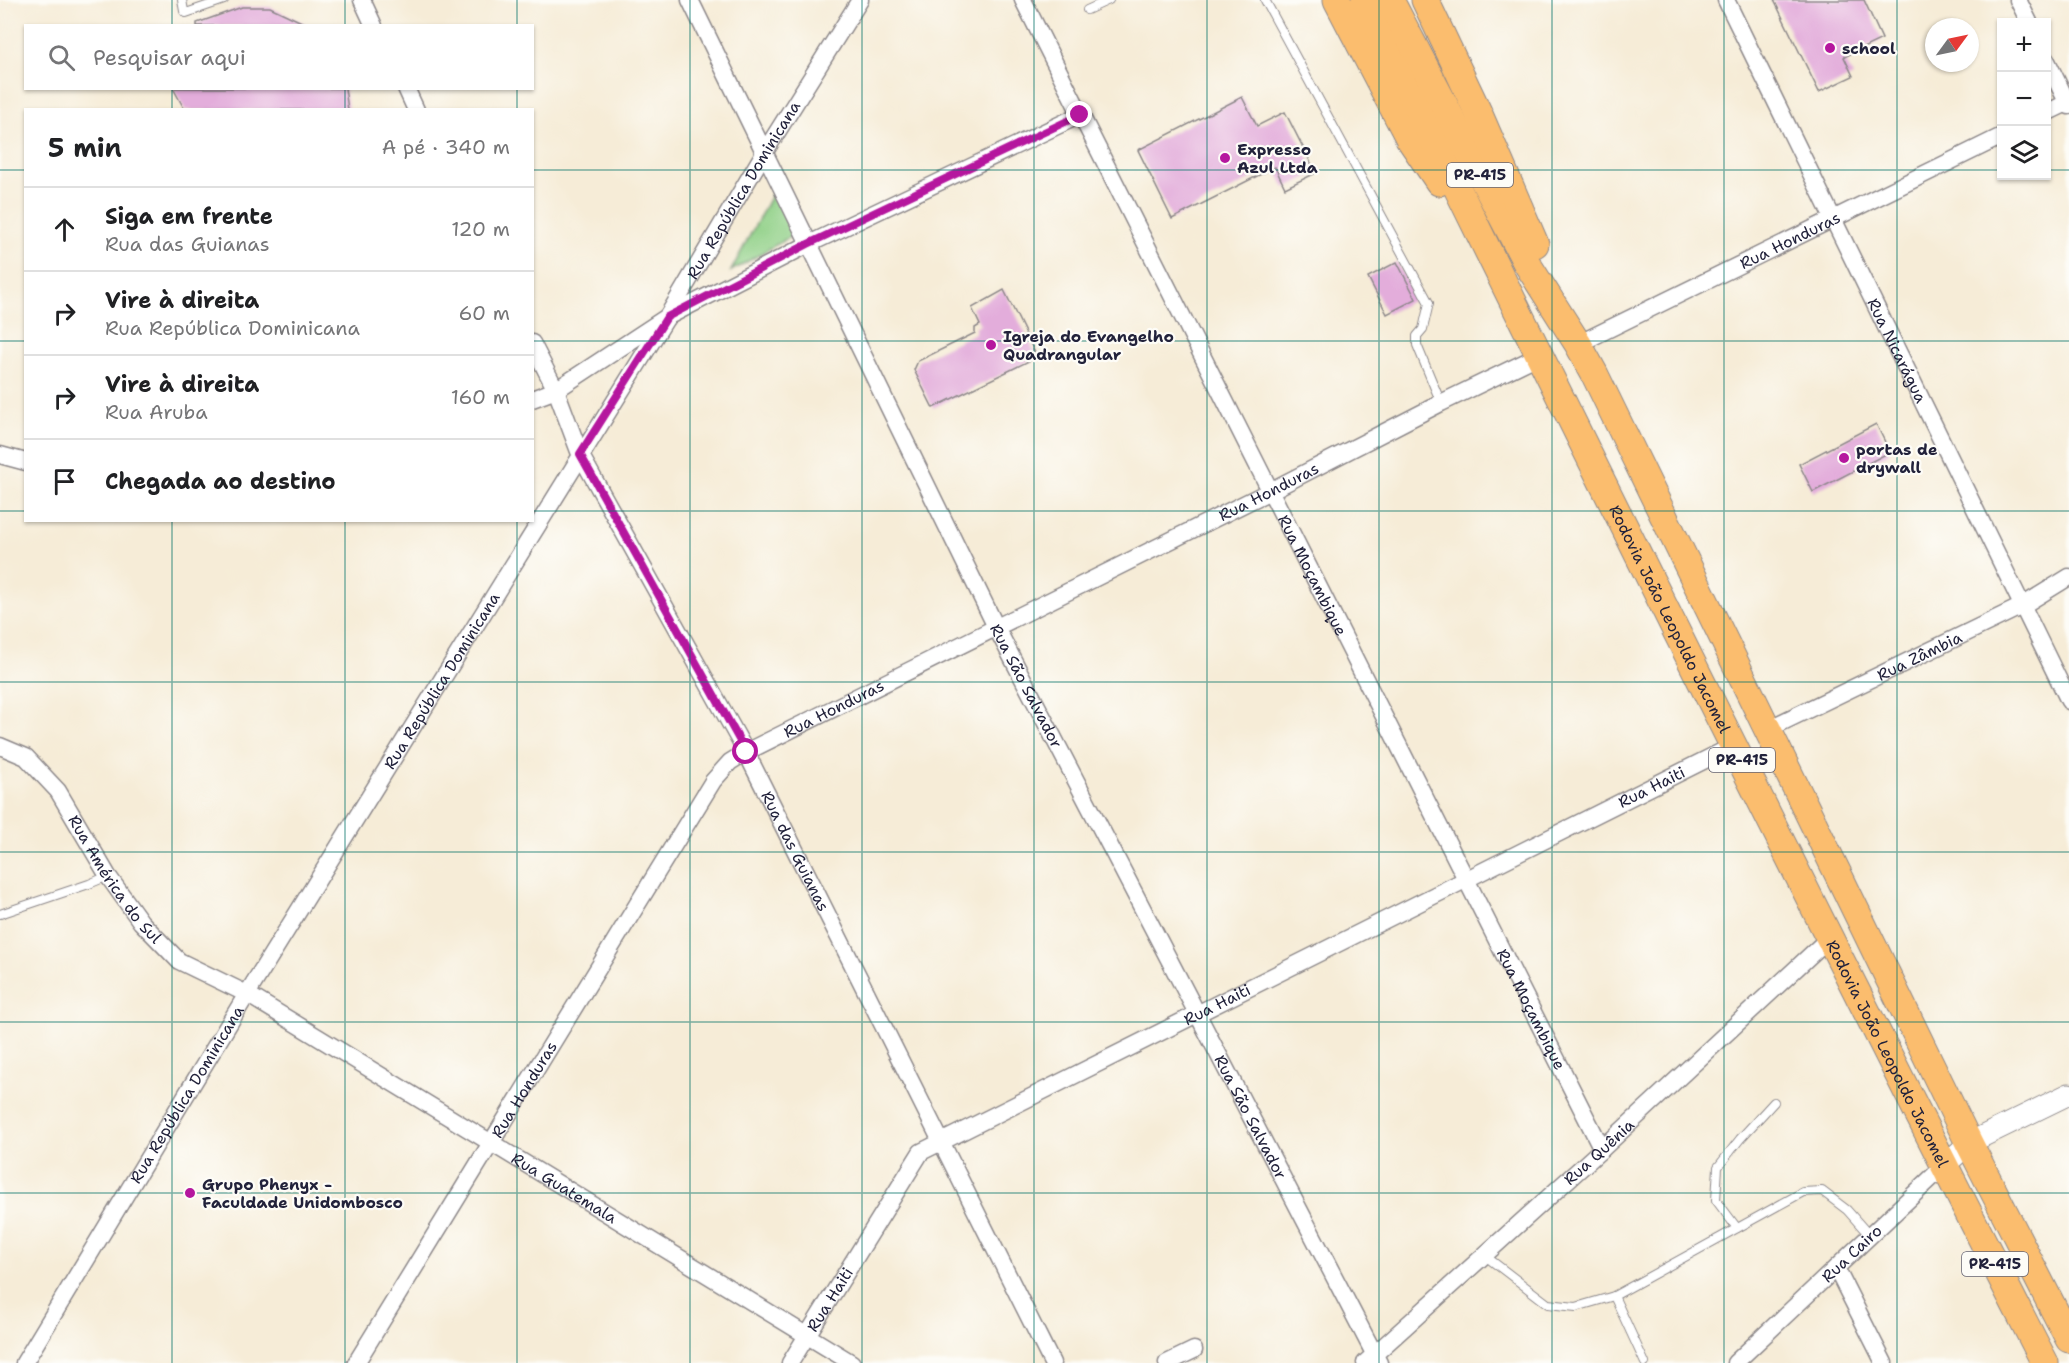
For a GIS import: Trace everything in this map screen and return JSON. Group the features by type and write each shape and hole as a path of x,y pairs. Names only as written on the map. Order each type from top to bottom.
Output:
{"highway":[{"path":"1337,0 1409,138 1492,258"},
{"name":"Rodovia João Leopoldo Jacomel","path":"1365,0 1830,938 2045,1363"},
{"name":"Rodovia João Leopoldo Jacomel","path":"1390,0 1527,262 1578,345 1969,1143 2069,1339"},
{"path":"1425,0 1478,112 1578,345"}],"street":[{"path":"362,0 373,24"},
{"name":"Rua São Salvador","path":"690,0 996,627 1198,1013 1373,1360"},
{"name":"Rua República Dominicana","path":"24,1363 247,994 667,317 764,153 860,0"},
{"name":"Rua Moçambique","path":"1023,0 1602,1149"},
{"name":"Rua Nicarágua","path":"1726,0 2069,701"},
{"path":"2018,0 2027,18"},
{"path":"2051,69 2068,104 2051,111"},
{"path":"407,90 415,108"},
{"path":"534,398 556,390 667,317 808,244 1080,115"},
{"name":"Rua Honduras","path":"1578,345 1997,138"},
{"name":"Rua das Guianas","path":"534,347 556,390 580,454 746,752 1052,1363"},
{"name":"Rua Honduras","path":"357,1363 713,781 730,762 1540,355"},
{"path":"0,455 24,461"},
{"name":"Rua Zâmbia","path":"1768,729 2022,606 2069,578"},
{"name":"Rua Haiti","path":"790,1363 921,1152 941,1140 1467,881 1734,745"},
{"name":"Rua América do Sul","path":"0,746 26,757 58,791 108,876 141,922 179,961 247,994"},
{"name":"Rua Quênia","path":"1373,1360 1484,1255 1830,938"},
{"name":"Rua Guatemala","path":"247,994 852,1363"},
{"name":"Rua Cairo","path":"1735,1363 1969,1143 2069,1094"},
{"path":"1836,1268 1884,1363"},
{"path":"1167,1363 1194,1350"}],"lane":[{"path":"182,0 186,13 224,0"},
{"path":"1087,10 1109,0"},
{"path":"1265,0 1429,303 1423,329 1417,336 1417,345 1441,403"},
{"path":"0,914 108,876"},
{"path":"1737,1228 1716,1200 1718,1167 1740,1138 1774,1102"},
{"path":"1484,1255 1548,1304 1576,1306 1614,1296 1803,1192 1822,1191 1847,1210 1870,1236"},
{"path":"1614,1296 1645,1363"}],"green space":[{"path":"774,190 795,234 731,271"}],"building":[{"name":"school","path":"1774,0 1864,0 1882,39 1844,57 1853,76 1819,92"},
{"path":"242,7 270,7 306,24 197,24"},
{"path":"174,90 345,90 348,108 184,108"},
{"name":"Expresso Azul Ltda","path":"1242,97 1257,126 1285,112 1316,173 1285,188 1275,167 1172,219 1138,150"},
{"path":"1397,262 1416,299 1387,314 1368,277"},
{"name":"Igreja do Evangelho Quadrangular","path":"1004,290 1037,357 933,408 914,370 918,361 975,333 975,328 980,325 972,308"},
{"name":"portas de drywall","path":"1876,424 1890,452 1813,492 1799,464"}],"place":[{"name":"school","path":"1830,48"},
{"name":"Expresso Azul Ltda","path":"1225,158"},
{"name":"Igreja do Evangelho Quadrangular","path":"991,345"},
{"name":"portas de drywall","path":"1844,458"},
{"name":"Grupo Phenyx - Faculdade Unidombosco","path":"190,1193"}],"route":[{"path":"746,752 580,454 667,317 808,244 1080,115"}]}
